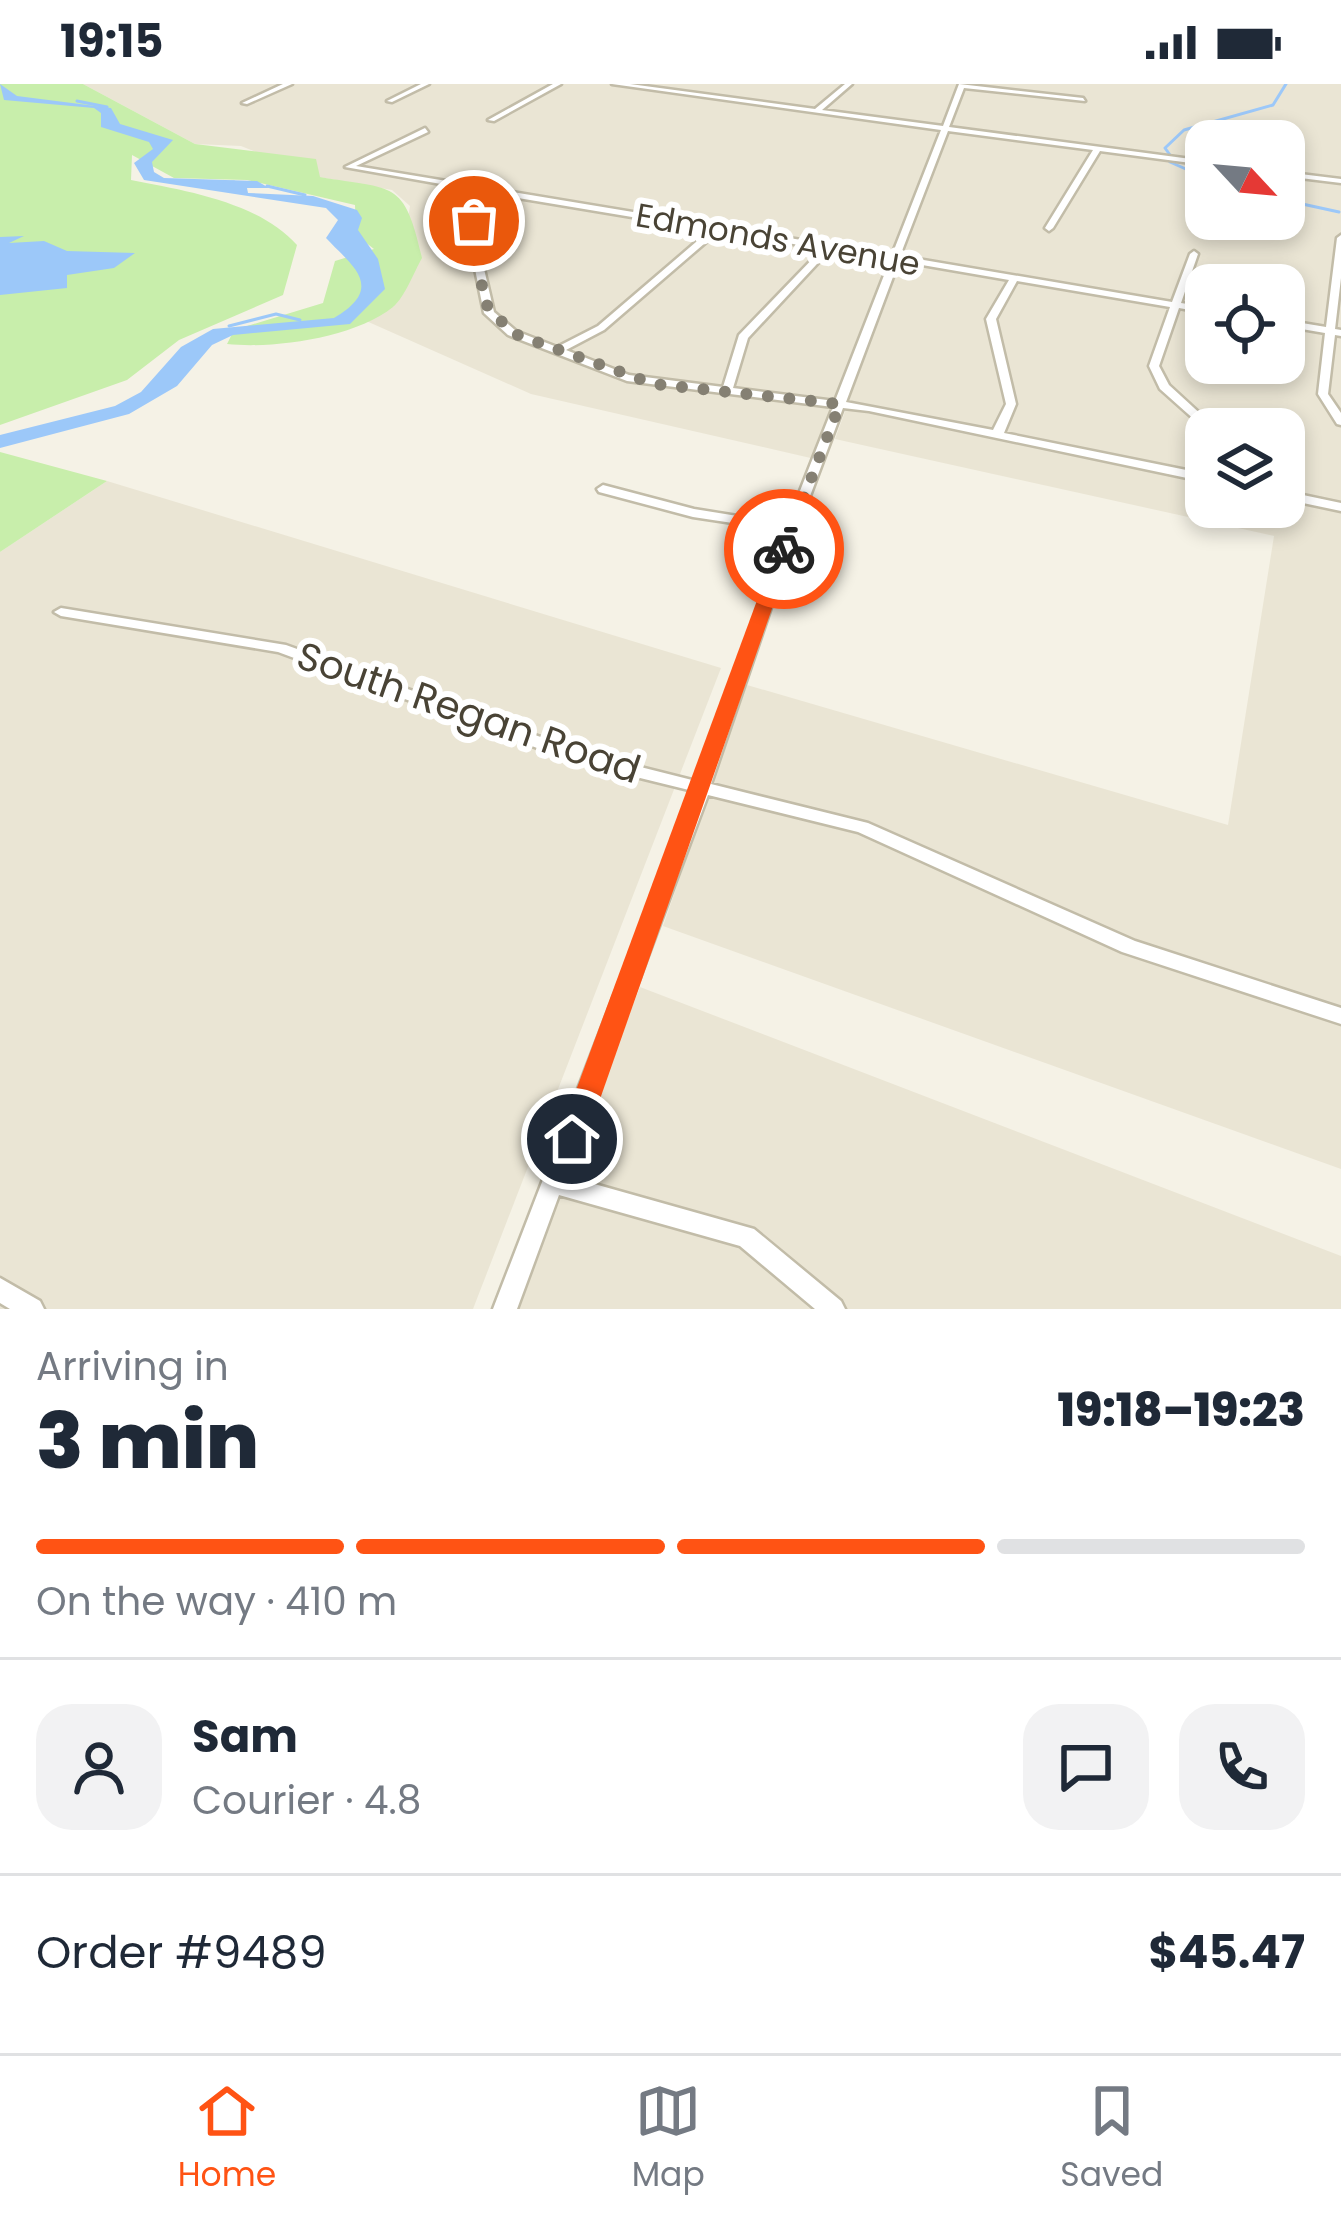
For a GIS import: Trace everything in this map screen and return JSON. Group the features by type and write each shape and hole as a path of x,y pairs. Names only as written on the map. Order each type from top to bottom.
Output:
{"street":[{"path":"245,103 290,84"},
{"path":"390,101 426,84"},
{"path":"491,120 558,84"},
{"path":"615,84 1185,160"},
{"path":"816,111 849,84"},
{"path":"505,1309 703,788 792,528 962,85 1083,100"},
{"name":"Edmonds Avenue","path":"425,130 349,166 1185,307"},
{"path":"1049,228 1098,148"},
{"path":"1305,176 1341,181"},
{"path":"510,194 482,212 471,230 484,302 512,333 627,378 840,404 1185,474"},
{"path":"559,350 601,328 716,229"},
{"path":"1341,238 1335,332 1323,394 1341,422"},
{"path":"727,391 743,337 828,248"},
{"path":"1190,408 1155,372 1194,254"},
{"path":"997,435 1011,404 991,319 1014,279"},
{"path":"1305,327 1335,332"},
{"path":"603,489 693,514 792,528"},
{"path":"1305,499 1341,507"},
{"name":"South Regan Road","path":"61,612 281,648 581,758 862,827 1130,946 1341,1016"},
{"path":"555,1183 746,1237 833,1309"},
{"path":"0,1291 32,1309"}],"shaded area":[{"path":"83,84 961,84 815,459 531,394 364,320 394,306 410,206 392,190 319,177 241,146 195,144"},
{"path":"964,84 1341,84 1341,181 1305,176 1305,120 1185,120 1185,240 1305,240 1305,178 1341,183 1341,1169 663,926 747,685 1228,825 1274,536 1238,528 1305,528 1305,408 1185,408 1185,516 835,439"},
{"path":"107,481 721,668 473,1309 0,1309 0,552"},
{"path":"640,987 1341,1256 1341,1309 514,1309"}],"green space":[{"path":"0,84 83,84 195,144 316,159 320,177 380,188 402,201 422,258 397,303 357,327 290,343 227,344 234,330 323,303 335,261 374,249 356,235 355,205 247,180 174,178 132,155 131,180 242,208 281,230 297,245 283,295 179,340 127,380 0,425"},
{"path":"0,452 107,481 0,552"}],"water":[{"path":"0,84 17,96 111,108 120,124 173,140 152,162 154,172 164,178 257,181 269,188 247,188 248,193 313,196 357,210 362,218 358,230 378,259 385,289 350,324 233,335 212,345 177,386 129,414 0,448 0,435 115,406 141,392 181,347 213,329 334,318 350,307 361,286 353,267 326,238 338,220 326,208 144,180 134,163 153,149 149,142 101,127 101,113 94,108 4,100"},
{"path":"24,236 9,243 44,241 67,251 135,253 114,268 67,275 67,288 0,295 0,237"}],"waterway":[{"path":"1170,155 1165,148 1184,130 1273,105 1286,84"},
{"path":"77,101 107,107"},
{"path":"1170,162 1185,169"},
{"path":"208,183 234,182"},
{"path":"267,186 305,195"},
{"path":"1305,205 1339,212"},
{"path":"229,326 276,314 300,320"}],"way so far":[{"path":"474,221 471,230 484,302 489,313 512,333 654,384 840,404 784,549"}],"route":[{"path":"572,1139 703,788 784,549"}]}
